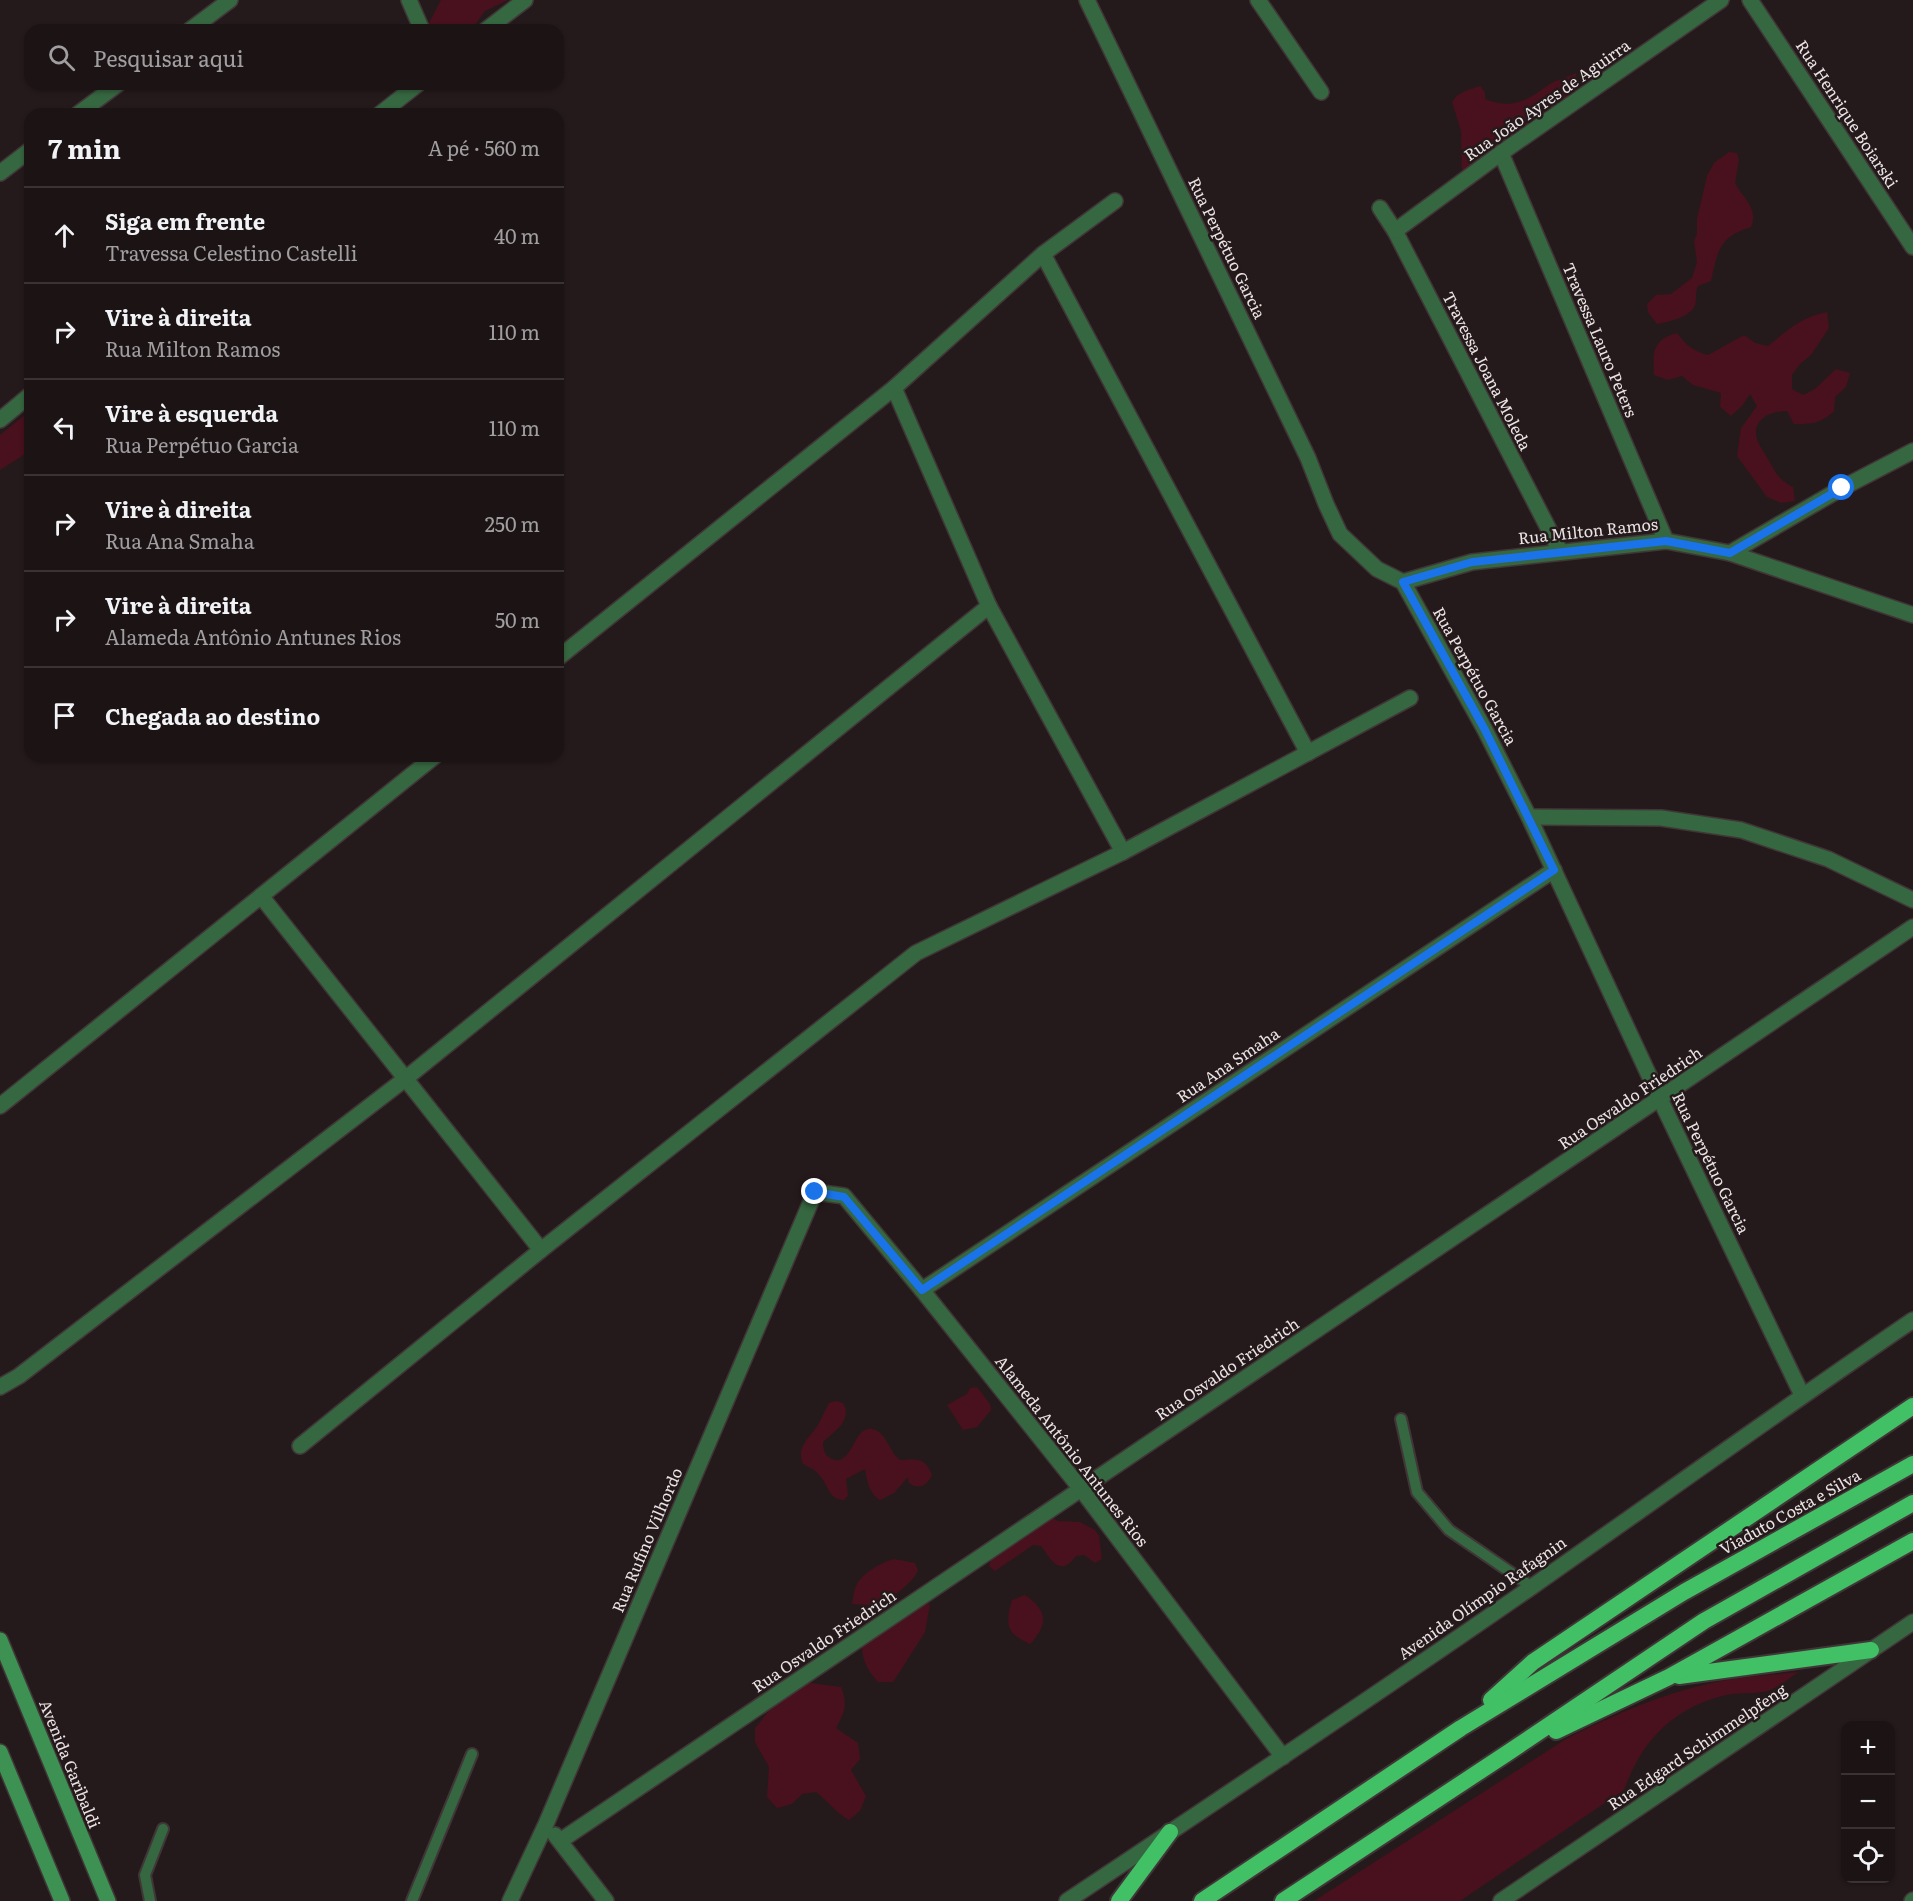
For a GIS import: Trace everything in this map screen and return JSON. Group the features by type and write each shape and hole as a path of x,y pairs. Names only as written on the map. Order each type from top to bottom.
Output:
{"highway":[{"path":"1202,1901 1461,1728 1533,1662 1913,1406"},
{"name":"Viaduto Costa e Silva","path":"1461,1728 1684,1592 1913,1464"},
{"path":"1283,1901 1704,1621 1913,1503"},
{"path":"1506,1754 1669,1677 1913,1541"},
{"path":"1669,1677 1871,1650"},
{"path":"1119,1901 1170,1832"}],"main road":[{"name":"Avenida Garibaldi","path":"0,1640 108,1901"},
{"path":"0,1752 62,1901"}],"street":[{"path":"198,24 230,0"},
{"path":"409,0 419,24"},
{"path":"494,24 525,0"},
{"name":"Rua Perpétuo Garcia","path":"1087,0 1308,458 1340,534 1377,569 1403,582 1485,730 1529,817 1660,1099 1802,1395"},
{"path":"1258,0 1321,92"},
{"name":"Rua João Ayres de Aguirra","path":"1395,231 1501,153 1721,0"},
{"name":"Rua Henrique Boiarski","path":"1750,0 1913,247"},
{"path":"86,108 110,90"},
{"path":"387,108 410,90"},
{"name":"Travessa Lauro Peters","path":"1501,153 1666,541"},
{"path":"0,172 24,154"},
{"path":"564,653 894,388 1043,254 1115,201"},
{"name":"Travessa Joana Moleda","path":"1380,208 1395,231 1560,551"},
{"path":"1043,254 1308,753"},
{"path":"894,388 989,606 1123,852"},
{"path":"2,413 24,399"},
{"path":"1730,553 1842,488 1913,451"},
{"name":"Rua Milton Ramos","path":"1403,582 1472,562 1666,541 1730,553 1913,615"},
{"path":"0,1387 29,1369 405,1079 989,606"},
{"path":"300,1446 541,1250 916,953 1123,852 1410,698"},
{"path":"0,1106 428,762"},
{"path":"1529,817 1661,818 1741,830 1828,859 1913,900"},
{"name":"Rua Ana Smaha","path":"922,1290 1554,870"},
{"path":"261,896 541,1250"},
{"name":"Rua Osvaldo Friedrich","path":"560,1841 1913,927"},
{"name":"Alameda Antônio Antunes Rios","path":"815,1192 844,1197 922,1290 1081,1489 1283,1757"},
{"name":"Rua Rufino Vilhordo","path":"510,1901 546,1824 815,1192"},
{"name":"Avenida Olímpio Rafagnin","path":"1067,1901 1532,1587 1802,1395 1913,1320"},
{"name":"Rua Edgard Schimmelpfeng","path":"1501,1901 1913,1622"},
{"path":"546,1824 606,1901"}],"lane":[{"path":"1401,1419 1417,1492 1449,1530 1532,1587"},
{"path":"412,1901 472,1754"},
{"path":"150,1901 145,1875 163,1829"}],"shaded area":[{"path":"441,0 508,0 485,11 475,24 429,23"},
{"path":"1576,73 1577,82 1572,97 1462,176 1461,131 1452,102 1458,95 1480,86 1485,92 1485,99 1512,104 1527,99 1553,82"},
{"path":"1729,152 1737,153 1739,160 1735,183 1752,209 1751,227 1726,240 1718,253 1711,281 1698,286 1693,309 1679,318 1657,324 1648,312 1647,304 1656,295 1671,294 1692,278 1697,262 1694,241 1697,234 1697,219 1707,176 1714,163"},
{"path":"1827,312 1829,328 1811,355 1792,375 1792,389 1803,395 1815,389 1836,369 1850,373 1846,387 1835,397 1834,411 1820,421 1800,424 1794,424 1787,411 1777,412 1762,419 1757,427 1757,440 1760,447 1781,478 1793,487 1795,501 1781,503 1767,497 1737,456 1741,428 1757,406 1750,394 1731,416 1720,407 1721,393 1693,385 1682,376 1668,380 1654,375 1654,353 1658,343 1677,333 1690,347 1708,355 1744,335 1755,343 1768,346 1802,320"},
{"path":"24,416 24,455 0,470 0,435"},
{"path":"977,1387 990,1404 991,1410 977,1427 963,1430 947,1405 967,1394 970,1388"},
{"path":"836,1401 843,1403 846,1415 841,1425 823,1442 824,1451 830,1458 840,1460 845,1457 860,1434 867,1429 872,1429 885,1438 900,1460 920,1460 927,1465 932,1475 928,1482 922,1486 916,1486 909,1483 908,1477 894,1493 880,1500 871,1490 865,1469 846,1479 848,1495 844,1500 832,1495 818,1474 803,1464 801,1452 804,1443 818,1425 829,1403"},
{"path":"1045,1514 1058,1521 1080,1522 1095,1530 1099,1536 1102,1559 1095,1563 1084,1555 1076,1556 1065,1566 1061,1566 1052,1561 1041,1546 1033,1545 995,1571 989,1566 991,1559"},
{"path":"894,1559 915,1563 918,1570 912,1580 888,1599 877,1604 852,1604 855,1589 860,1580 873,1568"},
{"path":"1025,1595 1038,1606 1043,1618 1040,1630 1030,1644 1012,1632 1008,1621 1012,1600"},
{"path":"930,1604 925,1632 893,1682 878,1682 866,1664 862,1644 903,1607"},
{"path":"1799,1672 1767,1691 1722,1696 1688,1709 1661,1730 1649,1743 1639,1757 1624,1790 1460,1901 1314,1901 1566,1739 1603,1721 1680,1691 1721,1681"},
{"path":"811,1683 841,1687 844,1708 836,1728 858,1743 860,1759 851,1770 866,1796 860,1811 849,1820 816,1792 802,1794 792,1804 777,1808 767,1797 769,1767 755,1742 755,1728 786,1694"}],"route":[{"path":"815,1192 844,1197 922,1290 1554,870 1485,730 1403,582 1472,562 1666,541 1730,553 1842,488"}]}
